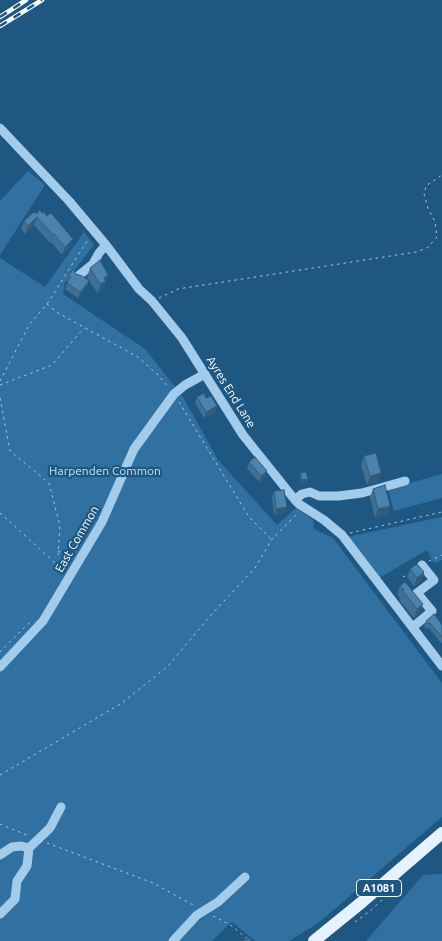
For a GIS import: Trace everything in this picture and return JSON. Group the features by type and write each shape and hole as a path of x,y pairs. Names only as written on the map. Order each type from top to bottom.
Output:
{"main road":[{"name":"A1081","path":"314,941 442,833"}],"street":[{"name":"Ayres End Lane","path":"0,128 69,201 139,289 152,301 182,338 243,435 295,500 342,535 442,666"},
{"path":"78,276 93,264 99,253 106,246"},
{"name":"East Common","path":"0,667 43,621 102,522 134,449 174,394 185,385 205,374"},
{"path":"295,500 302,494 310,492 319,496 338,496 362,493 405,481"},
{"path":"413,627 432,611 417,593 434,580 422,565"},
{"path":"0,914 14,899 17,881 27,866 29,848 50,828 61,807"},
{"path":"0,855 12,847 21,846 29,848"},
{"path":"173,941 197,915 218,902 245,877"}],"path":[{"path":"152,301 178,289 416,252 427,248 437,237 435,222 424,194 426,186 442,175"},
{"path":"0,381 29,326 47,304 79,251 94,231"},
{"path":"47,304 58,313 138,357 158,375 174,394 249,516 272,540"},
{"path":"0,385 52,365 85,328"},
{"path":"0,398 10,450 49,483 60,526 58,554 66,573 0,513"},
{"path":"0,775 122,703 168,666 210,616 255,568 272,540 304,507"},
{"path":"342,535 442,512"},
{"path":"58,551 78,562"},
{"path":"0,652 32,620"},
{"path":"0,824 153,883 232,926 250,941"}],"green space":[{"path":"28,171 45,185 0,255 0,201"},
{"name":"Harpenden Common","path":"84,232 94,245 65,282 63,294 145,349 183,397 218,460 277,525 297,507 313,520 314,529 333,538 442,683 442,817 317,924 289,941 255,941 232,922 212,941 0,941 0,258 45,287"},
{"path":"442,474 442,498 394,511 388,489"},
{"path":"442,517 442,560 434,563 427,550 379,578 347,537"},
{"path":"442,874 442,941 366,941 423,875"}],"building":[{"path":"40,210 47,216 51,213 73,239 65,247 37,217 28,226 24,221 34,212 36,214"},
{"path":"100,260 108,275 104,278 106,281 100,284 90,268"},
{"path":"73,269 76,274 89,281 80,292 67,283"},
{"path":"204,393 206,398 211,396 217,406 206,412 197,397"},
{"path":"376,453 381,473 370,476 364,456"},
{"path":"255,457 267,471 261,476 249,462"},
{"path":"306,472 308,479 302,480 301,473"},
{"path":"385,485 390,506 378,509 373,489"},
{"path":"284,490 287,507 276,509 274,491"},
{"path":"417,564 424,572 417,578 410,569"},
{"path":"405,582 423,604 417,609 400,586"},
{"path":"434,614 442,625 442,637 426,621"}],"railway":[{"path":"0,17 26,0"},
{"path":"0,26 42,0"}]}
